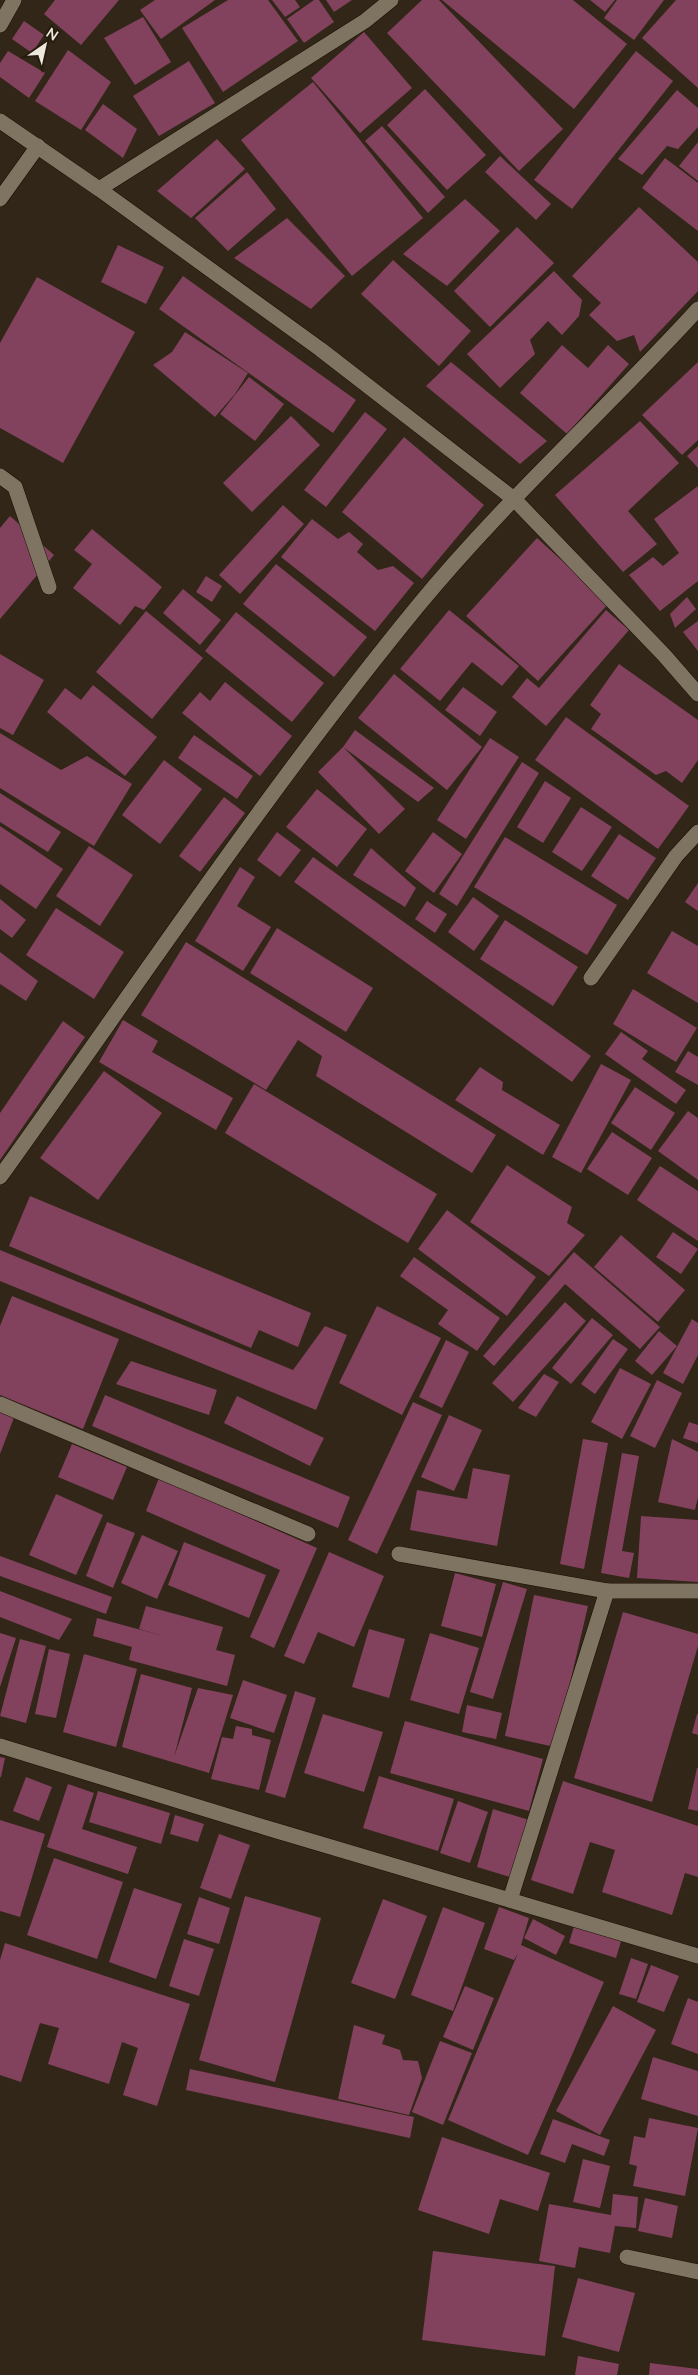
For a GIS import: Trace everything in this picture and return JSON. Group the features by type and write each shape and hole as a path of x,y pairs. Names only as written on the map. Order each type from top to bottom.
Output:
{"street":[{"path":"0,25 14,0"},
{"path":"99,188 365,21 391,0"},
{"path":"0,121 99,188 320,349 514,499 664,655 698,694"},
{"path":"0,200 38,146"},
{"path":"0,1177 159,952 296,764 418,606 514,499 698,309"},
{"path":"0,476 15,487 49,587"},
{"path":"591,978 676,856 698,832"},
{"path":"0,1404 308,1534"},
{"path":"399,1554 608,1591 698,1591"},
{"path":"510,1900 608,1591"},
{"path":"0,1746 257,1826 698,1956"},
{"path":"627,2257 698,2272"}],"building":[{"path":"55,0 119,0 81,45 44,14"},
{"path":"155,0 215,0 161,39 140,10"},
{"path":"228,0 268,0 298,41 223,92 182,28"},
{"path":"272,0 295,0 300,7 285,17"},
{"path":"314,0 319,0 334,22 304,43 287,19"},
{"path":"326,0 352,0 334,12"},
{"path":"422,0 439,0 563,129 519,171 387,33"},
{"path":"442,0 573,0 627,44 574,109"},
{"path":"590,0 615,0 605,12"},
{"path":"617,0 664,0 634,40 604,18"},
{"path":"676,0 698,0 698,88 642,38"},
{"path":"143,17 171,62 135,85 104,38"},
{"path":"24,21 44,35 32,53 12,39"},
{"path":"364,32 412,88 360,133 311,78"},
{"path":"68,50 111,82 81,130 35,101"},
{"path":"8,51 45,73 29,98 0,77 0,63"},
{"path":"636,51 673,81 572,209 534,180"},
{"path":"189,61 215,103 159,136 133,96"},
{"path":"313,82 423,218 352,276 241,140"},
{"path":"425,89 486,155 447,190 387,125"},
{"path":"677,90 698,108 698,127 678,149 667,146 642,175 618,159"},
{"path":"103,104 137,129 123,158 85,130"},
{"path":"382,126 445,197 428,213 365,141"},
{"path":"217,139 245,169 191,218 157,191"},
{"path":"698,142 698,181 679,166"},
{"path":"500,156 551,204 536,220 485,172"},
{"path":"665,158 698,183 698,231 642,188"},
{"path":"247,172 276,209 228,251 195,218"},
{"path":"465,199 500,231 447,286 403,254"},
{"path":"639,207 698,262 698,291 640,352 634,335 617,341 589,315 601,303 572,276"},
{"path":"287,218 345,276 311,309 234,258"},
{"path":"517,227 554,263 490,327 454,291"},
{"path":"118,245 164,267 146,304 101,282"},
{"path":"393,260 471,331 439,366 361,294"},
{"path":"554,271 582,300 579,316 562,335 548,321 530,340 535,354 500,388 467,354"},
{"path":"183,276 356,400 333,433 159,309"},
{"path":"37,277 135,332 63,463 0,428 0,343"},
{"path":"185,332 248,373 235,394 215,417 153,365 172,352"},
{"path":"562,345 588,368 608,345 629,364 567,434 520,393"},
{"path":"451,362 547,441 520,464 426,386"},
{"path":"698,362 698,440 682,455 642,415"},
{"path":"249,377 284,404 255,441 220,414"},
{"path":"365,412 387,429 326,507 304,490"},
{"path":"291,416 320,445 252,512 223,483"},
{"path":"640,421 679,463 628,511 657,544 623,572 555,495"},
{"path":"404,437 484,505 422,579 342,512"},
{"path":"698,446 698,468 687,456"},
{"path":"698,486 698,581 660,611 629,575 653,557 663,566 679,553 654,519"},
{"path":"283,505 304,524 240,594 219,575"},
{"path":"10,516 54,555 0,619 0,528"},
{"path":"312,519 338,539 349,532 363,544 357,552 378,570 393,566 414,583 375,631 281,557"},
{"path":"92,529 162,587 144,610 135,606 120,625 73,588 92,564 74,550"},
{"path":"537,538 609,603 538,681 466,616"},
{"path":"276,564 367,637 334,677 243,604"},
{"path":"206,576 222,586 212,602 196,592"},
{"path":"183,589 221,620 200,645 163,613"},
{"path":"687,597 696,609 675,628 670,614"},
{"path":"449,610 519,666 502,686 472,662 440,701 400,669"},
{"path":"606,610 629,630 546,726 512,697 527,678 539,688"},
{"path":"146,611 203,658 152,719 96,672"},
{"path":"236,612 324,683 292,722 205,651"},
{"path":"698,621 698,651 683,632"},
{"path":"0,654 44,680 13,735 0,728"},
{"path":"619,664 698,720 698,760 682,783 666,771 656,775 591,729 601,714 590,705"},
{"path":"394,674 482,747 447,790 358,718"},
{"path":"225,682 292,736 260,776 182,713 200,692 210,701"},
{"path":"93,685 157,737 125,776 47,712 65,688 81,700"},
{"path":"463,687 497,712 480,736 445,710"},
{"path":"566,717 689,806 658,849 535,760"},
{"path":"355,730 434,788 418,802 343,747"},
{"path":"0,733 61,770 87,756 132,784 94,846 0,788"},
{"path":"194,735 253,776 237,799 178,758"},
{"path":"490,738 519,757 466,839 437,820"},
{"path":"343,747 405,809 379,834 318,772"},
{"path":"164,760 202,789 160,844 122,815"},
{"path":"522,762 539,773 457,906 439,894"},
{"path":"545,781 571,798 543,843 517,827"},
{"path":"317,789 367,829 337,867 286,827"},
{"path":"0,793 61,832 48,852 0,822"},
{"path":"224,797 245,813 200,872 179,856"},
{"path":"581,807 612,827 582,871 552,852"},
{"path":"0,826 63,869 36,909 0,884"},
{"path":"277,832 301,850 280,877 257,860"},
{"path":"433,832 462,854 434,893 405,871"},
{"path":"619,834 656,858 628,900 591,876"},
{"path":"505,837 617,905 587,955 474,887"},
{"path":"89,846 133,875 100,926 56,896"},
{"path":"371,848 416,888 405,907 353,875"},
{"path":"313,857 591,1056 572,1082 294,882"},
{"path":"240,867 255,877 237,906 271,927 243,971 195,941"},
{"path":"698,883 698,911 685,902"},
{"path":"473,897 499,916 474,951 448,932"},
{"path":"0,899 26,920 12,938 0,929"},
{"path":"427,901 447,914 435,933 415,919"},
{"path":"56,908 124,952 94,999 26,955"},
{"path":"505,920 578,967 553,1006 480,959"},
{"path":"277,928 373,988 346,1032 250,973"},
{"path":"672,931 698,946 698,1003 647,973"},
{"path":"186,942 496,1135 472,1173 316,1076 322,1056 298,1040 266,1090 141,1015"},
{"path":"0,952 38,981 26,1001 0,984"},
{"path":"633,989 697,1028 676,1062 613,1024"},
{"path":"123,1020 158,1041 152,1052 233,1098 216,1130 99,1062"},
{"path":"63,1021 85,1037 0,1160 0,1113"},
{"path":"621,1032 648,1051 642,1059 686,1090 676,1104 605,1054"},
{"path":"688,1051 698,1057 698,1085 675,1072"},
{"path":"601,1064 631,1080 581,1173 552,1157"},
{"path":"480,1067 503,1082 502,1090 560,1125 543,1155 455,1100"},
{"path":"104,1071 162,1113 98,1200 40,1158"},
{"path":"254,1084 437,1194 408,1243 225,1133"},
{"path":"635,1087 675,1113 651,1150 611,1123"},
{"path":"688,1111 698,1118 698,1180 658,1151"},
{"path":"612,1132 652,1158 628,1195 587,1169"},
{"path":"507,1165 572,1207 567,1223 585,1235 549,1276 470,1222"},
{"path":"660,1166 698,1191 698,1241 637,1200"},
{"path":"30,1196 311,1313 298,1347 259,1330 251,1348 9,1246"},
{"path":"447,1210 536,1277 507,1316 418,1249"},
{"path":"673,1232 698,1249 681,1274 656,1257"},
{"path":"621,1235 685,1290 658,1322 594,1267"},
{"path":"0,1250 293,1370 325,1326 347,1335 316,1410 0,1281"},
{"path":"574,1252 660,1327 640,1349 565,1284 494,1366 483,1356"},
{"path":"414,1257 500,1318 477,1351 438,1324 448,1310 400,1276"},
{"path":"12,1296 119,1339 83,1429 0,1395 0,1326"},
{"path":"565,1302 586,1321 513,1402 492,1383"},
{"path":"377,1306 441,1338 402,1415 339,1383"},
{"path":"592,1318 613,1335 571,1384 552,1368"},
{"path":"692,1319 698,1323 698,1355 683,1384 663,1373"},
{"path":"659,1331 677,1346 652,1375 635,1361"},
{"path":"613,1339 628,1349 595,1394 581,1384"},
{"path":"446,1340 469,1352 442,1408 419,1397"},
{"path":"131,1361 217,1390 209,1415 116,1384"},
{"path":"620,1368 651,1384 622,1439 591,1422"},
{"path":"544,1374 559,1382 536,1417 518,1408"},
{"path":"657,1380 682,1393 655,1448 630,1436"},
{"path":"105,1395 350,1497 338,1528 92,1426"},
{"path":"237,1396 324,1438 310,1466 224,1423"},
{"path":"413,1402 442,1415 377,1554 348,1540"},
{"path":"0,1409 15,1415 0,1454"},
{"path":"449,1415 482,1430 454,1491 421,1477"},
{"path":"689,1422 698,1425 698,1443 683,1438"},
{"path":"583,1439 608,1443 584,1569 560,1564"},
{"path":"672,1439 698,1452 698,1497 695,1510 658,1502"},
{"path":"72,1444 127,1467 113,1500 58,1477"},
{"path":"622,1453 639,1456 622,1551 634,1553 629,1578 601,1573"},
{"path":"473,1468 510,1475 497,1546 410,1530 417,1490 467,1499"},
{"path":"159,1478 317,1548 274,1648 250,1637 280,1570 146,1511"},
{"path":"56,1494 103,1515 76,1575 29,1555"},
{"path":"641,1516 698,1520 698,1582 637,1578"},
{"path":"107,1522 135,1533 113,1588 86,1576"},
{"path":"142,1535 178,1551 157,1599 121,1583"},
{"path":"184,1542 266,1575 249,1618 168,1585"},
{"path":"329,1552 384,1576 354,1647 318,1632 304,1664 284,1656"},
{"path":"0,1556 112,1597 106,1614 0,1576"},
{"path":"455,1573 496,1584 482,1637 441,1626"},
{"path":"503,1582 527,1589 493,1699 470,1692"},
{"path":"0,1591 72,1619 59,1640 0,1617"},
{"path":"534,1595 588,1606 555,1747 505,1736"},
{"path":"146,1606 223,1627 216,1650 235,1655 227,1686 129,1660 132,1647 93,1636 97,1618 167,1637 139,1629"},
{"path":"623,1612 698,1634 698,1646 652,1802 574,1778"},
{"path":"369,1629 405,1639 389,1698 352,1687"},
{"path":"0,1633 16,1638 0,1687"},
{"path":"430,1633 479,1648 459,1714 410,1700"},
{"path":"20,1639 46,1646 26,1723 0,1716"},
{"path":"49,1649 70,1654 56,1718 35,1714"},
{"path":"84,1654 137,1669 116,1747 63,1732"},
{"path":"141,1674 192,1688 174,1757 198,1688 233,1695 209,1773 122,1747"},
{"path":"243,1680 287,1695 274,1733 230,1718"},
{"path":"295,1691 316,1698 285,1798 265,1792"},
{"path":"467,1705 502,1713 496,1739 462,1732"},
{"path":"323,1714 383,1732 364,1792 304,1773"},
{"path":"698,1714 698,1735 692,1733"},
{"path":"405,1721 543,1759 529,1811 390,1773"},
{"path":"236,1726 252,1729 252,1735 271,1740 259,1790 211,1779 222,1737 233,1739"},
{"path":"0,1757 5,1758 1,1777 0,1777"},
{"path":"698,1768 698,1811 688,1809"},
{"path":"379,1776 454,1799 438,1851 363,1828"},
{"path":"26,1777 52,1787 39,1821 13,1811"},
{"path":"563,1781 698,1826 698,1877 685,1873 672,1915 602,1892 615,1850 590,1842 573,1894 531,1880"},
{"path":"68,1784 94,1793 82,1829 137,1847 128,1874 47,1847"},
{"path":"98,1791 170,1813 161,1844 89,1822"},
{"path":"458,1801 488,1812 470,1863 440,1853"},
{"path":"493,1809 529,1820 513,1878 477,1867"},
{"path":"175,1815 204,1824 198,1842 170,1834"},
{"path":"0,1820 45,1834 20,1917 0,1911"},
{"path":"219,1834 250,1845 231,1899 200,1888"},
{"path":"54,1858 123,1882 97,1959 27,1935"},
{"path":"134,1888 182,1904 156,1979 109,1962"},
{"path":"245,1896 321,1918 275,2082 199,2060"},
{"path":"199,1897 230,1908 219,1944 187,1934"},
{"path":"383,1899 427,1916 395,1999 351,1983"},
{"path":"443,1907 485,1923 453,2011 411,1995"},
{"path":"499,1907 529,1918 521,1945 604,1982 528,2155 448,2120 518,1953 514,1960 484,1949"},
{"path":"533,1919 565,1936 556,1955 524,1938"},
{"path":"575,1923 622,1938 616,1958 569,1943"},
{"path":"184,1939 214,1949 199,1996 169,1986"},
{"path":"5,1943 190,2004 157,2106 123,2095 138,2048 122,2042 109,2084 48,2064 59,2028 40,2023 21,2082 0,2075 0,1960"},
{"path":"631,1958 648,1964 636,1999 619,1994"},
{"path":"651,1965 679,1976 664,2012 637,2002"},
{"path":"465,1986 494,1998 473,2050 443,2037"},
{"path":"688,1998 698,2002 698,2054 671,2044"},
{"path":"613,2006 656,2030 600,2135 556,2111"},
{"path":"354,2025 385,2035 382,2044 400,2050 403,2060 418,2061 422,2078 409,2115 338,2099"},
{"path":"440,2041 472,2053 443,2125 412,2112"},
{"path":"653,2057 698,2071 698,2116 641,2099"},
{"path":"190,2069 414,2117 410,2138 186,2090"},
{"path":"649,2118 698,2128 685,2196 633,2186 637,2166 629,2164 634,2136 645,2138"},
{"path":"553,2119 610,2140 604,2156 572,2144 565,2163 540,2154"},
{"path":"442,2137 550,2173 538,2211 500,2199 489,2234 418,2210"},
{"path":"583,2159 610,2166 600,2208 573,2202"},
{"path":"613,2194 638,2197 636,2228 615,2226 610,2253 579,2247 575,2268 539,2261 549,2204 611,2215"},
{"path":"645,2198 678,2206 672,2238 638,2231"},
{"path":"433,2251 555,2266 545,2356 422,2340"},
{"path":"578,2278 635,2293 619,2352 562,2337"},
{"path":"578,2356 619,2364 617,2375 575,2375"},
{"path":"650,2363 698,2369 698,2375 649,2375"}]}
